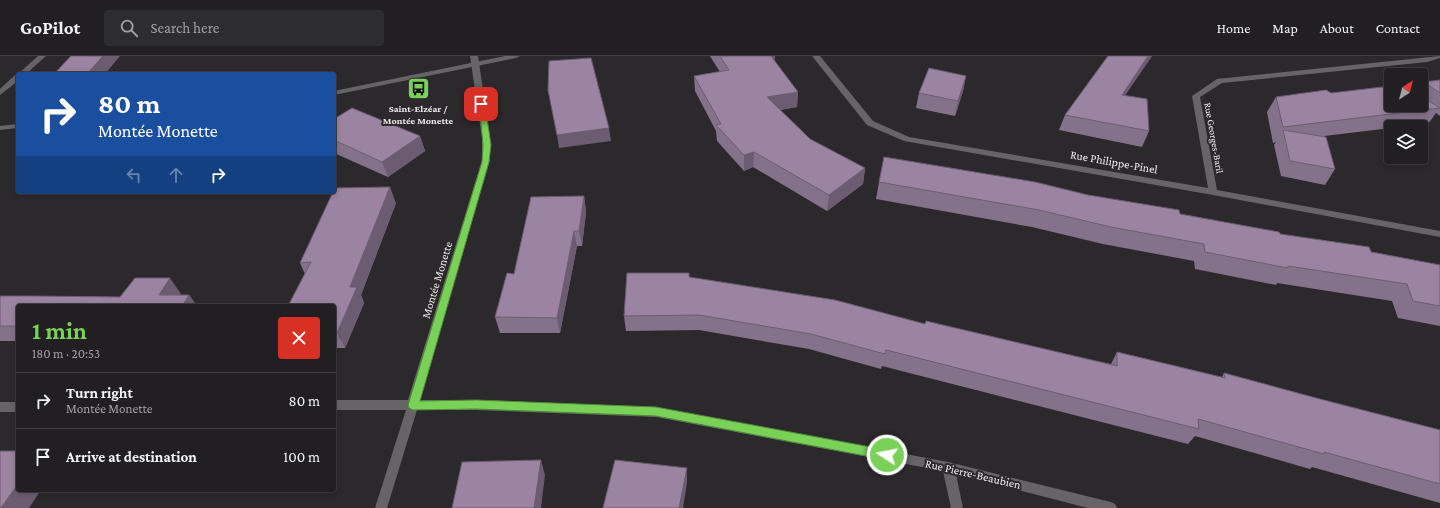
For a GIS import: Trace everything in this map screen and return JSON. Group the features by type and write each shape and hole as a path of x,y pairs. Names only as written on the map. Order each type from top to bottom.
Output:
{"street":[{"path":"24,72 42,56"},
{"path":"336,93 475,60 516,56"},
{"name":"Rue Philippe-Pinel","path":"816,56 870,123 907,139 1214,192 1440,234"},
{"name":"Rue Georges-Baril","path":"1214,192 1196,96 1220,81 1427,60 1438,56"},
{"name":"Montée Monette","path":"381,508 486,160 486,138 475,60"},
{"path":"0,93 16,79"},
{"path":"0,128 16,126"},
{"name":"Rue Pierre-Beaubien","path":"336,405 476,405 656,412 948,467 1111,508"},
{"path":"0,407 16,407"},
{"path":"948,467 957,508"}],"building":[{"path":"71,56 103,56 89,72 56,72"},
{"path":"720,56 771,56 798,92 767,97 810,139 865,168 829,195 754,152 744,155 716,125 721,124 694,76 729,70"},
{"path":"1108,56 1148,56 1122,95 1147,99 1149,131 1065,115"},
{"path":"591,58 609,128 557,135 548,90 549,61"},
{"path":"929,68 966,76 958,101 919,93"},
{"path":"1440,80 1440,93 1428,85 1428,82"},
{"path":"1384,87 1384,112 1407,112 1283,127 1276,97 1326,90 1331,93"},
{"path":"1428,100 1440,108 1428,109"},
{"path":"352,108 420,136 382,162 336,141 336,118"},
{"path":"1283,130 1326,137 1335,169 1290,161"},
{"path":"884,157 1035,182 1088,195 1179,210 1180,214 1279,232 1280,234 1369,247 1371,252 1440,265 1440,306 1413,301 1407,284 1288,266 1288,268 1205,252 1204,244 1111,227 1039,210 879,182"},
{"path":"390,187 350,287 357,287 337,333 336,304 289,304 311,262 300,263 332,194 336,194 336,188"},
{"path":"584,196 579,231 574,231 557,318 495,317 507,273 514,274 531,197"},
{"path":"627,273 689,273 689,277 835,300 925,324 926,321 1117,366 1117,352 1225,378 1224,373 1440,430 1440,484 1198,419 1199,429 886,350 885,354 811,334 699,315 624,316"},
{"path":"135,278 170,278 159,295 189,295 183,304 16,304 16,326 0,326 0,296 120,297"},
{"path":"0,451 16,451 16,487 0,508"},
{"path":"541,460 534,508 452,508 462,462"},
{"path":"615,460 687,468 679,508 603,508"}],"place":[{"name":"Saint-Elzéar / Montée Monette","path":"418,88"}],"route":[{"path":"481,104 487,145 486,162 413,405 476,405 656,412 887,455"}]}
